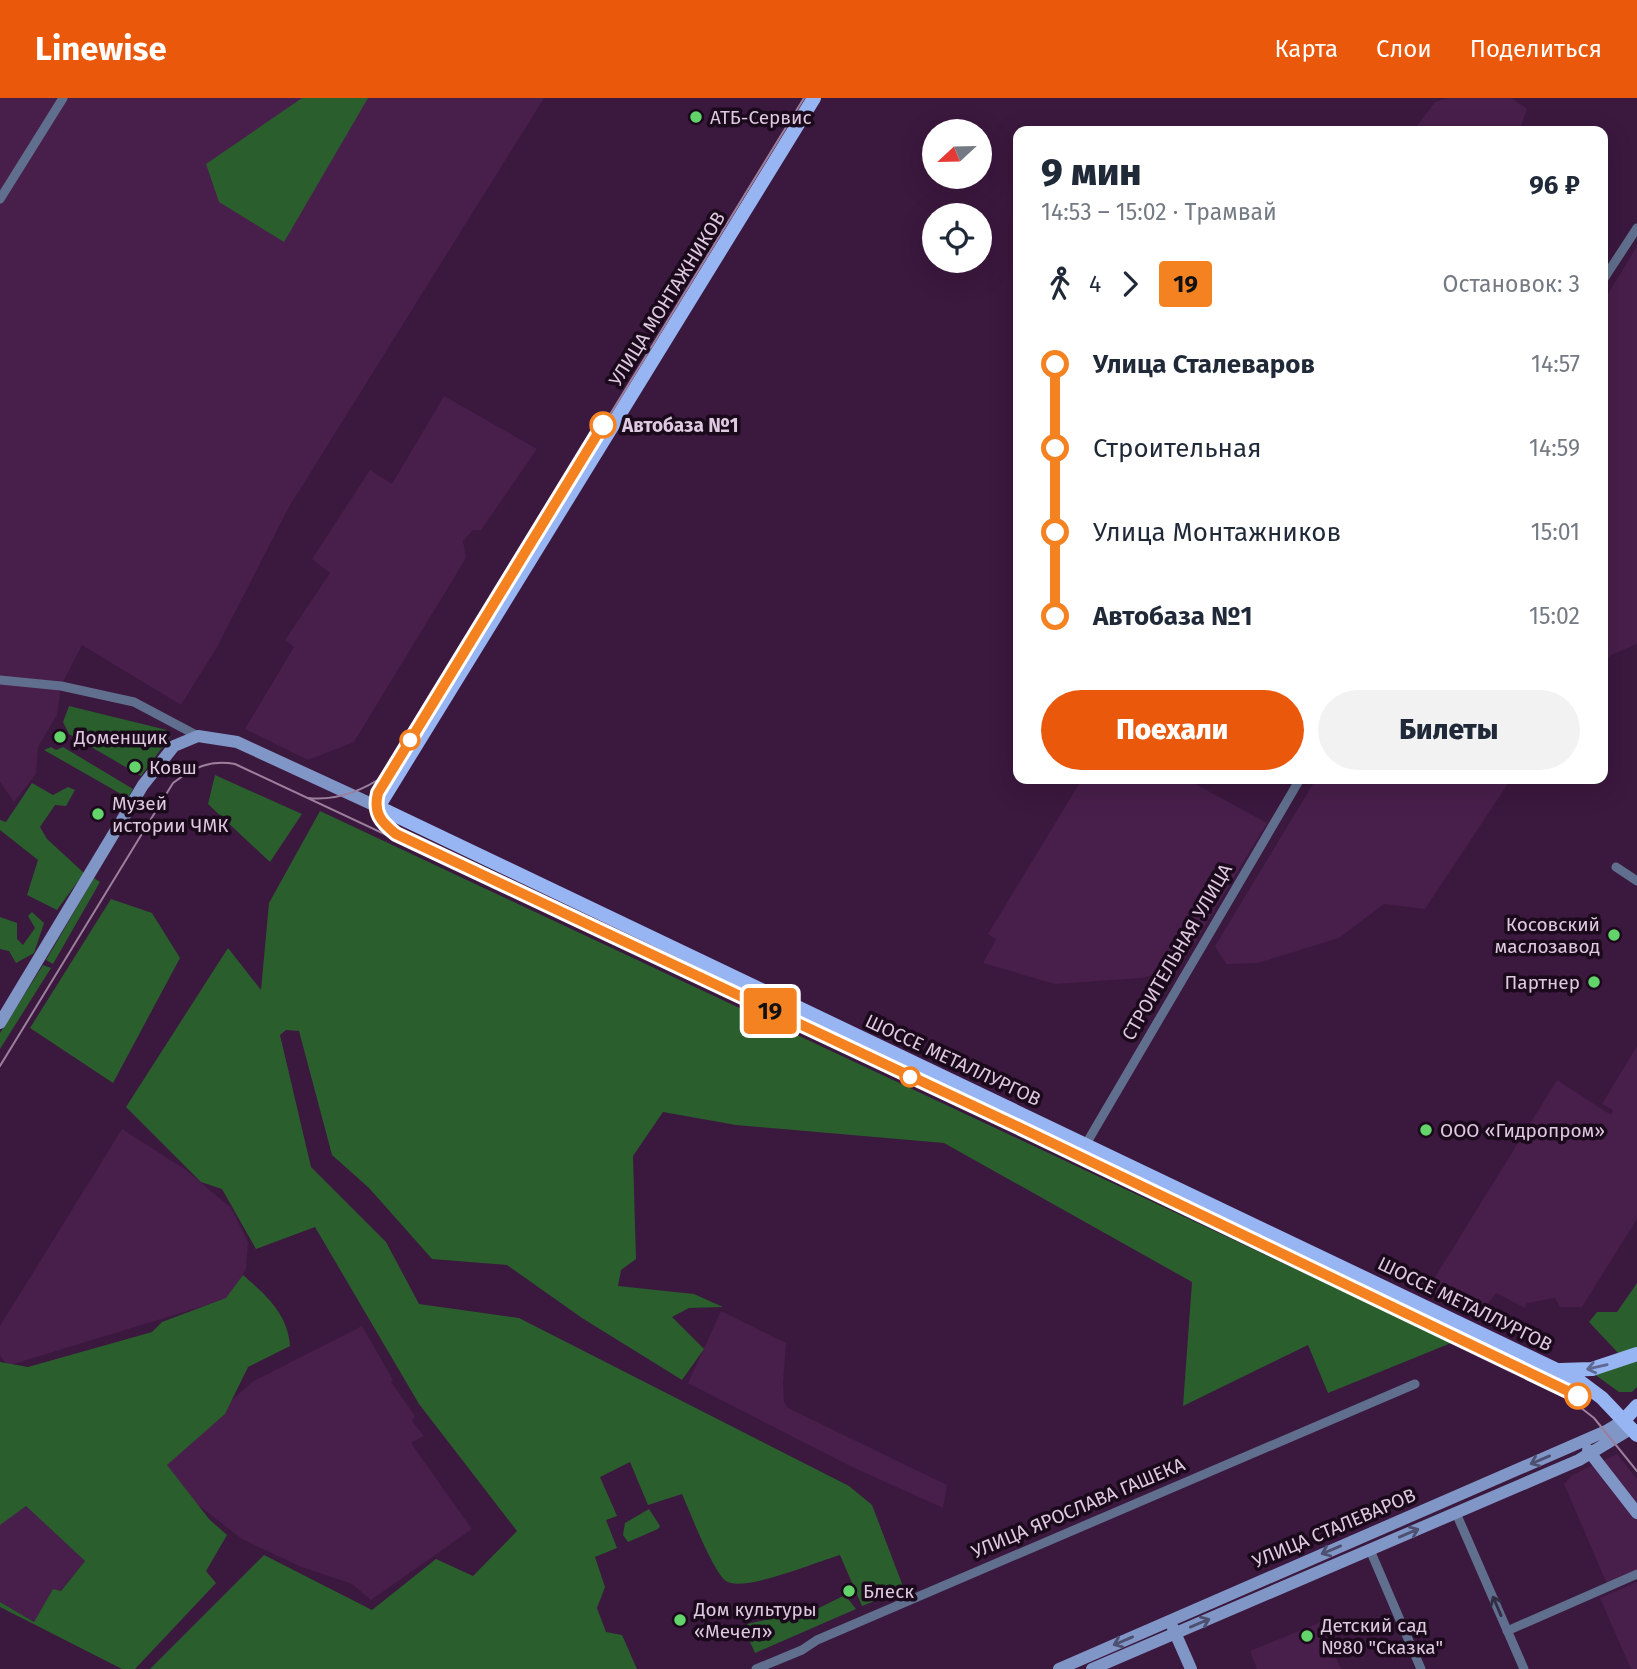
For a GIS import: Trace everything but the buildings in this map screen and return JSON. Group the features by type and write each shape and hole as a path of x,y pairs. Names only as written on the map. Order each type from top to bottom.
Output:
{"main road":[{"name":"УЛИЦА МОНТАЖНИКОВ","path":"378,807 814,98"},
{"name":"ШОССЕ МЕТАЛЛУРГОВ","path":"198,736 237,743 378,807 1086,1144 1556,1370 1590,1388 1633,1426"},
{"path":"0,1023 143,785 174,746 198,736"},
{"path":"1556,1370 1592,1369 1637,1354"},
{"path":"1633,1426 1637,1406"},
{"name":"УЛИЦА СТАЛЕВАРОВ","path":"1059,1669 1584,1441 1633,1426"},
{"name":"УЛИЦА СТАЛЕВАРОВ","path":"1092,1669 1590,1454 1633,1426"},
{"path":"1584,1441 1590,1454 1637,1513"},
{"path":"1450,1499 1456,1513"},
{"path":"1170,1620 1192,1669"}],"street":[{"path":"0,199 63,98"},
{"path":"1608,272 1637,228"},
{"path":"0,680 61,686 134,702 198,736"},
{"name":"СТРОИТЕЛЬНАЯ УЛИЦА","path":"1086,1144 1297,784"},
{"path":"1616,867 1637,881"},
{"name":"УЛИЦА ЯРОСЛАВА ГАШЕКА","path":"756,1669 802,1650 817,1640 1415,1384"},
{"path":"1456,1513 1524,1669"},
{"path":"1370,1550 1421,1669"},
{"path":"1507,1631 1637,1574"}],"shaded area":[{"path":"0,98 544,98 289,507 216,649 181,705 82,645 61,686 57,715 38,747 36,774 14,802 0,782"},
{"path":"1448,98 1511,98 1527,109 1521,126 1417,126 1435,102"},
{"path":"1637,246 1637,644 1608,658 1608,294"},
{"path":"444,396 537,449 481,530 473,530 463,541 466,558 354,742 308,760 245,729 294,647 285,640 330,573 312,559 370,470 392,484"},
{"path":"1079,784 1195,784 1267,823 1178,970 1141,978 1055,984 983,963 996,939 988,934"},
{"path":"1313,784 1508,784 1425,909 1384,904 1339,938 1258,963 1226,964 1215,946"},
{"path":"1637,1046 1637,1219 1582,1307 1560,1307 1555,1298 1527,1303 1525,1308 1496,1293 1477,1318 1430,1297 1432,1282 1557,1080 1611,1115 1613,1110 1602,1104"},
{"path":"122,1129 186,1170 231,1208 248,1242 246,1269 230,1298 7,1366 0,1355 0,1326"},
{"path":"721,1311 786,1343 783,1383 784,1402 788,1408 947,1485 943,1508 850,1466 688,1383"},
{"path":"362,1326 393,1380 391,1382 415,1416 412,1421 424,1436 412,1442 413,1446 472,1529 371,1600 352,1584 299,1566 242,1539 154,1471 252,1382"},
{"path":"1617,1454 1637,1479 1637,1572 1607,1584 1564,1484 1572,1475"},
{"path":"25,1505 85,1561 60,1591 53,1589 34,1622 0,1602 0,1525"},
{"path":"1637,1582 1637,1669 1631,1669 1600,1598"},
{"name":"Детский сад №80 \"Сказка\"","path":"1321,1622 1341,1669 1257,1669 1250,1651"}],"green space":[{"path":"302,98 368,98 284,242 219,202 206,164"},
{"path":"69,706 167,730 170,737 141,776 69,734 63,722"},
{"path":"51,747 56,750 63,747 133,789 128,798 44,750"},
{"path":"215,775 302,814 270,862 208,804"},
{"path":"32,783 53,795 68,787 75,790 66,806 55,805 40,827 47,839 84,873 57,910 27,895 38,860 0,830 0,820 6,822"},
{"path":"320,811 1355,1297 1456,1341 1328,1393 1308,1345 1183,1406 1192,1282 944,1143 736,1125 663,1112 633,1156 636,1259 621,1270 618,1286 694,1294 723,1307 689,1308 672,1317 704,1349 682,1380 582,1318 507,1265 432,1259 369,1188 332,1155 299,1031 286,1030 280,1035 311,1167 386,1242 419,1304 519,1318 849,1486 872,1505 904,1589 862,1606 840,1555 764,1580 735,1584 726,1581 708,1554 682,1494 648,1505 630,1462 600,1477 617,1516 606,1520 617,1548 595,1557 605,1587 597,1608 606,1632 622,1635 637,1669 150,1669 264,1555 372,1610 436,1559 473,1576 517,1531 419,1404 315,1227 256,1249 222,1189 201,1182 126,1107 228,948 261,990 269,903"},
{"path":"94,878 100,882 53,964 46,960"},
{"path":"111,899 152,913 180,958 113,1083 30,1028"},
{"path":"32,912 44,923 34,953 16,963 9,951 0,949 0,917 17,923 17,939 23,945 35,928 28,916"},
{"path":"43,965 51,968 0,1049 0,1033"},
{"path":"243,1275 280,1315 290,1346 248,1367 225,1414 167,1465 209,1519 227,1535 206,1571 216,1583 135,1669 122,1669 0,1607 0,1602 34,1622 53,1589 61,1591 85,1561 26,1506 0,1525 0,1362 28,1367 152,1332 162,1322 226,1298"},
{"path":"1637,1283 1637,1348 1620,1355 1589,1322 1597,1312 1617,1312"},
{"path":"1637,1360 1637,1387 1632,1392 1619,1392 1594,1374"},
{"path":"649,1509 660,1526 628,1542 623,1535 625,1523"},
{"path":"845,1595 856,1609 755,1653 746,1633 747,1624 819,1608"}],"tram line":[{"path":"395,834 379,817 378,793 804,98"},
{"name":"19","path":"603,425 378,793 376,811 384,824 396,834 1428,1321 1578,1396"},
{"path":"0,1066 173,783 202,766 235,764 961,1104 1557,1389 1594,1418 1637,1471"},
{"path":"308,798 329,798 349,793 387,774"}],"place":[{"name":"АТБ-Сервис","path":"696,117"},
{"name":"Автобаза №1","path":"603,425"},
{"name":"Доменщик","path":"60,737"},
{"name":"Ковш","path":"135,767"},
{"name":"Музей истории ЧМК","path":"98,814"},
{"name":"Косовский маслозавод","path":"1614,935"},
{"name":"Партнер","path":"1594,982"},
{"name":"ООО «Гидропром»","path":"1426,1130"},
{"name":"Блеск","path":"849,1591"},
{"name":"Дом культуры «Мечел»","path":"680,1620"},
{"name":"Детский сад №80 \"Сказка\"","path":"1307,1636"}]}
